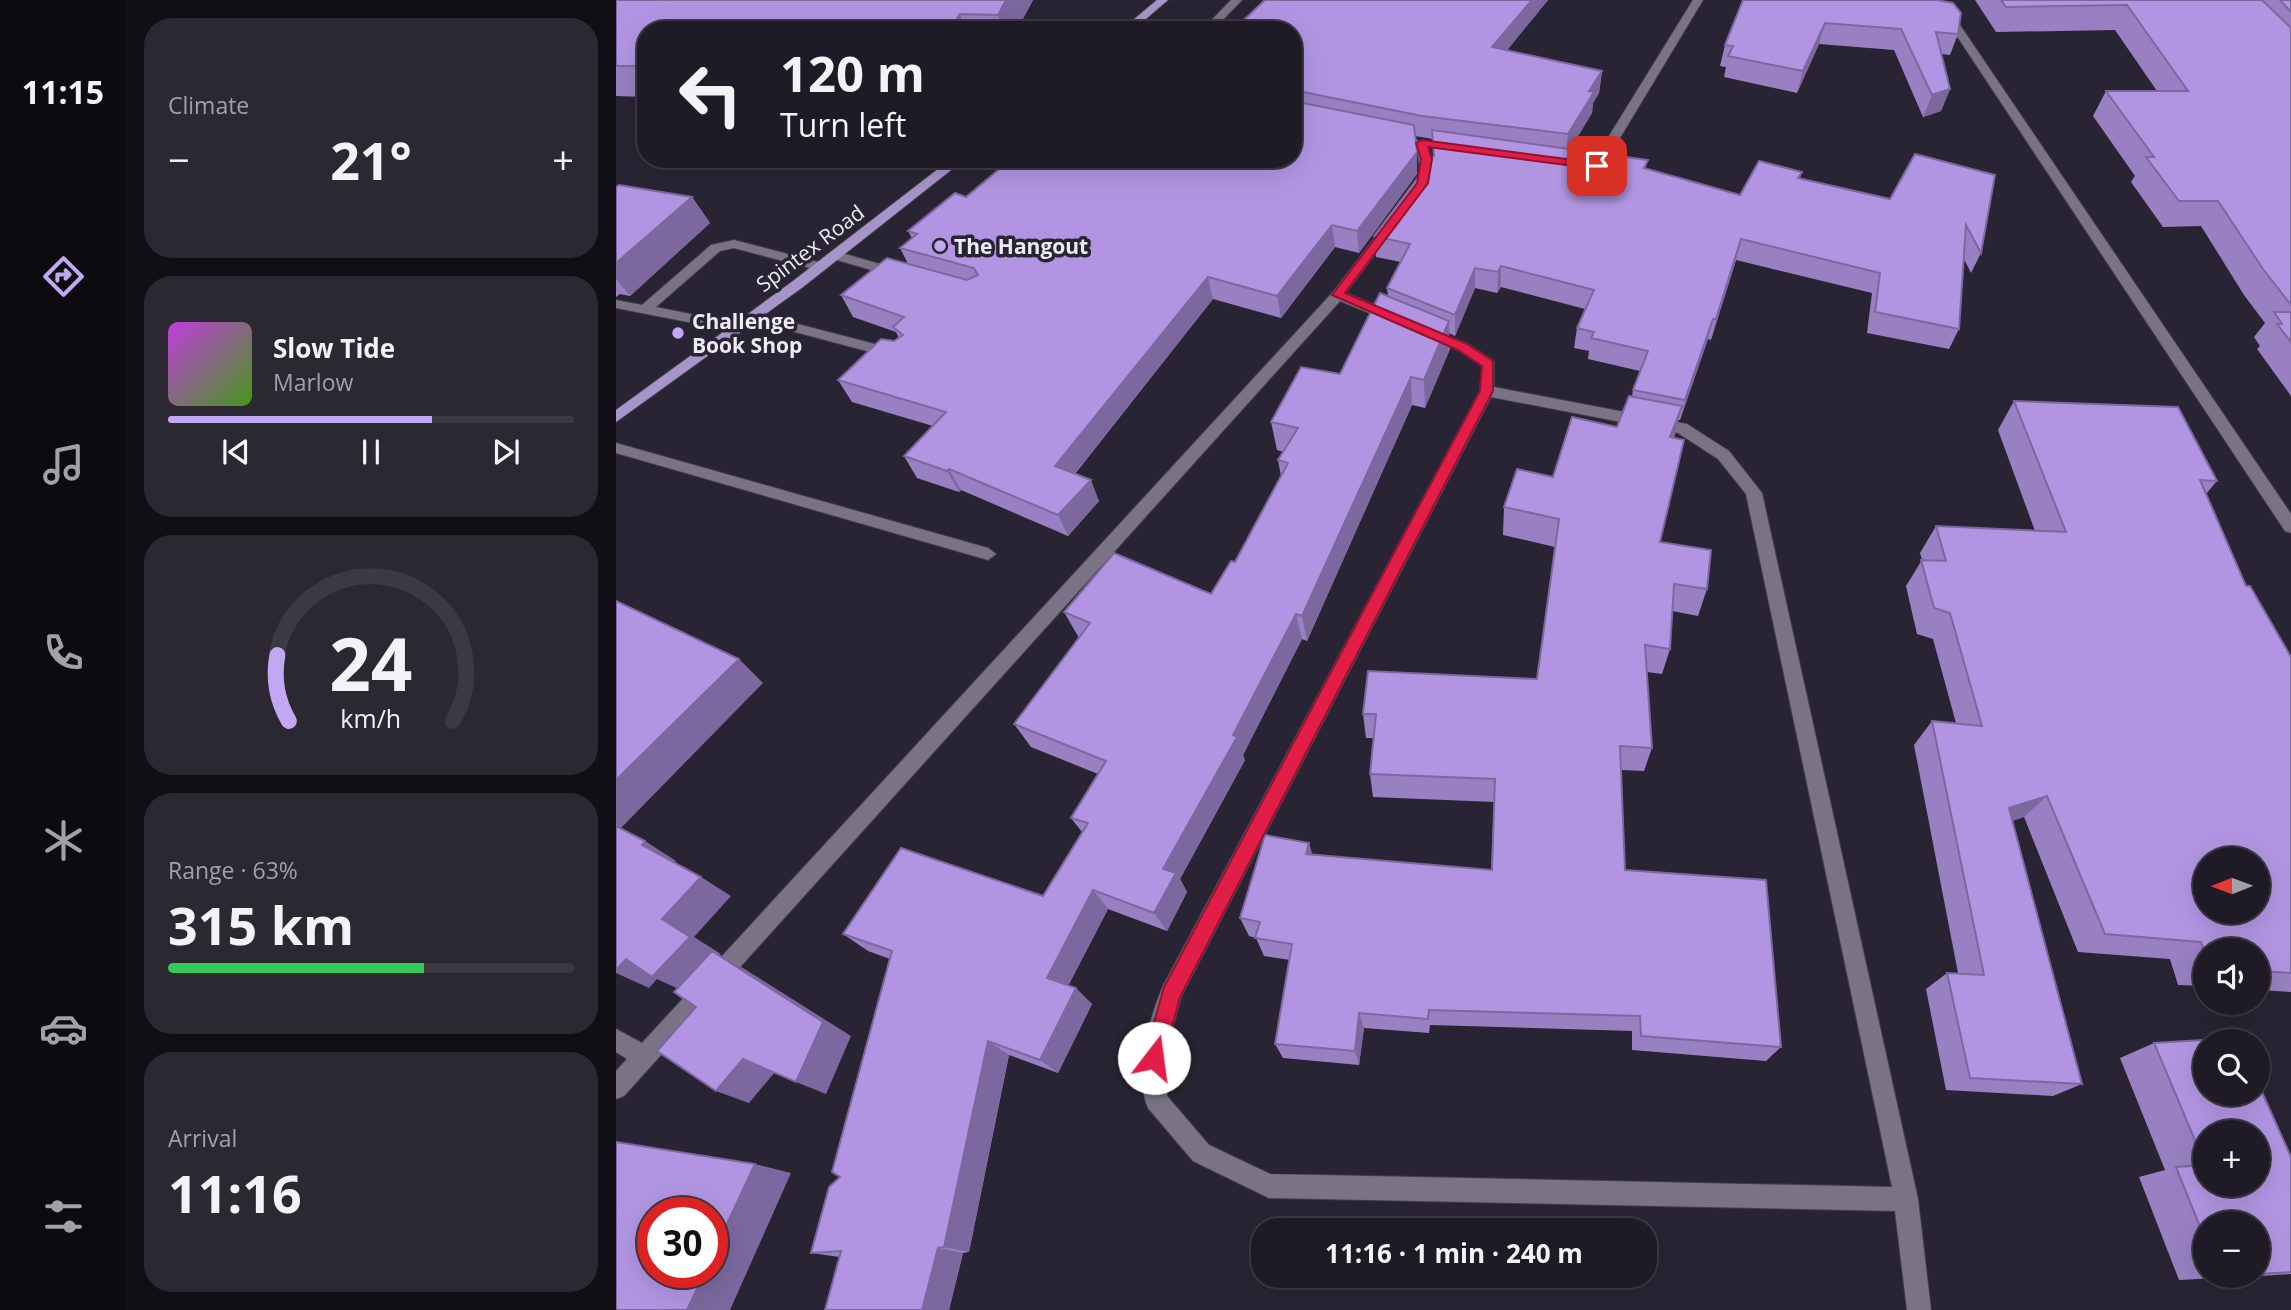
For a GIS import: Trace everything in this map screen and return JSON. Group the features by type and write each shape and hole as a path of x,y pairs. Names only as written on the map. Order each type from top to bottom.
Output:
{"main road":[{"path":"1137,21 1163,0"},
{"name":"Spintex Road","path":"616,417 755,317 947,168"}],"street":[{"path":"1216,21 1237,0"},
{"path":"1570,162 1597,166 1698,0"},
{"path":"1938,0 2285,510 2291,527"},
{"path":"616,1088 1338,295 1426,175 1428,144 1378,134"},
{"path":"646,309 716,248 725,245 734,244 821,267"},
{"path":"835,255 913,278"},
{"path":"1338,295 1463,347 1489,364 1487,391 1171,994 1154,1058 1156,1100 1201,1153 1269,1186 1906,1199"},
{"path":"616,304 739,328"},
{"path":"755,317 905,356"},
{"path":"1487,391 1682,428 1709,441 1731,459 1754,493 1906,1199 1919,1310"},
{"path":"616,448 988,554"},
{"path":"616,1040 644,1057"}],"building":[{"path":"616,0 1006,0 998,15 960,14 956,21 637,21 637,66 616,66"},
{"path":"1265,0 1532,0 1492,47 1602,71 1589,91 1594,92 1568,134 1422,116 1302,92 1302,21 1243,21"},
{"path":"1743,0 1936,0 1953,3 1961,13 1958,34 1936,32 1950,89 1932,95 1901,29 1825,23 1803,71 1728,56 1733,46 1725,45"},
{"path":"2001,0 2262,0 2291,28 2291,305 2263,269 2218,201 2179,201 2146,157 2154,157 2106,91 2188,91 2127,5 2006,7"},
{"path":"2280,0 2291,0 2291,12"},
{"path":"1302,103 1414,125 1417,152 1357,231 1332,225 1277,296 1208,277 1055,466 1091,480 1058,515 949,469 947,471 904,456 946,412 838,380 881,339 894,341 903,335 893,327 904,317 841,295 887,258 967,280 978,275 974,268 900,248 917,234 908,231 955,193 966,197 1000,168 1302,168"},
{"path":"1432,130 1648,160 1644,168 1740,195 1759,161 1802,172 1798,178 1890,199 1915,154 1995,175 1981,253 1966,225 1959,329 1875,312 1880,273 1741,239 1716,319 1713,319 1685,400 1633,390 1648,351 1591,338 1594,332 1577,328 1594,290 1501,266 1498,272 1475,268 1455,315 1387,288 1410,244 1374,236 1434,156"},
{"path":"619,185 692,197 616,263 616,187"},
{"path":"1380,293 1449,321 1424,380 1411,377 1302,616 1296,614 1233,735 1237,737 1163,869 1176,873 1154,913 1093,890 1047,978 1076,988 1040,1060 988,1041 944,1247 938,1248 922,1310 825,1310 841,1251 811,1253 829,1187 840,1177 832,1172 892,951 843,934 901,848 1043,896 1088,823 1071,818 1106,761 1014,724 1090,623 1064,612 1114,553 1211,594 1231,561 1235,562 1288,463 1278,460 1298,428 1271,422 1301,367 1340,374"},
{"path":"2274,312 2291,312 2291,342 2277,324 2282,324"},
{"path":"1629,396 1682,406 1670,437 1684,440 1660,542 1711,550 1707,589 1674,584 1670,649 1645,645 1652,748 1620,746 1625,870 1766,880 1781,1047 1641,1036 1640,1016 1429,1010 1428,1019 1359,1013 1355,1051 1275,1044 1292,944 1255,938 1260,922 1240,918 1265,835 1309,843 1306,854 1492,870 1495,779 1370,774 1376,714 1363,714 1368,671 1537,679 1559,519 1504,507 1517,469 1553,477 1572,417 1617,427"},
{"path":"2014,401 2178,407 2217,481 2200,480 2246,586 2250,586 2291,657 2291,973 2270,972 2270,938 2193,938 2193,941 2105,934 2047,796 2009,808 2082,1084 1970,1078 1947,973 1984,975 1932,721 1982,726 1950,613 1934,608 1921,560 1946,561 1936,526 2066,532"},
{"path":"616,601 739,659 616,780"},
{"path":"616,826 645,841 642,845 701,877 662,919 690,937 652,977 626,959 616,970"},
{"path":"712,951 823,1022 796,1082 743,1059 716,1091 657,1051 696,1007 674,992"},
{"path":"2193,1041 2193,1106 2268,1106 2291,1157 2291,1272 2270,1273 2270,1211 2194,1211 2176,1167 2193,1166 2193,1197 2270,1197 2270,1120 2193,1120 2193,1136 2154,1043"},
{"path":"616,1142 755,1164 728,1222 728,1197 637,1197 637,1288 697,1288 687,1310 616,1310"}],"place":[{"name":"The Hangout","path":"940,246"},
{"name":"Challenge Book Shop","path":"678,333"}],"route":[{"path":"1154,1058 1171,994 1487,391 1489,364 1463,347 1338,295 1422,183 1426,175 1427,159 1422,143 1597,166"}]}
